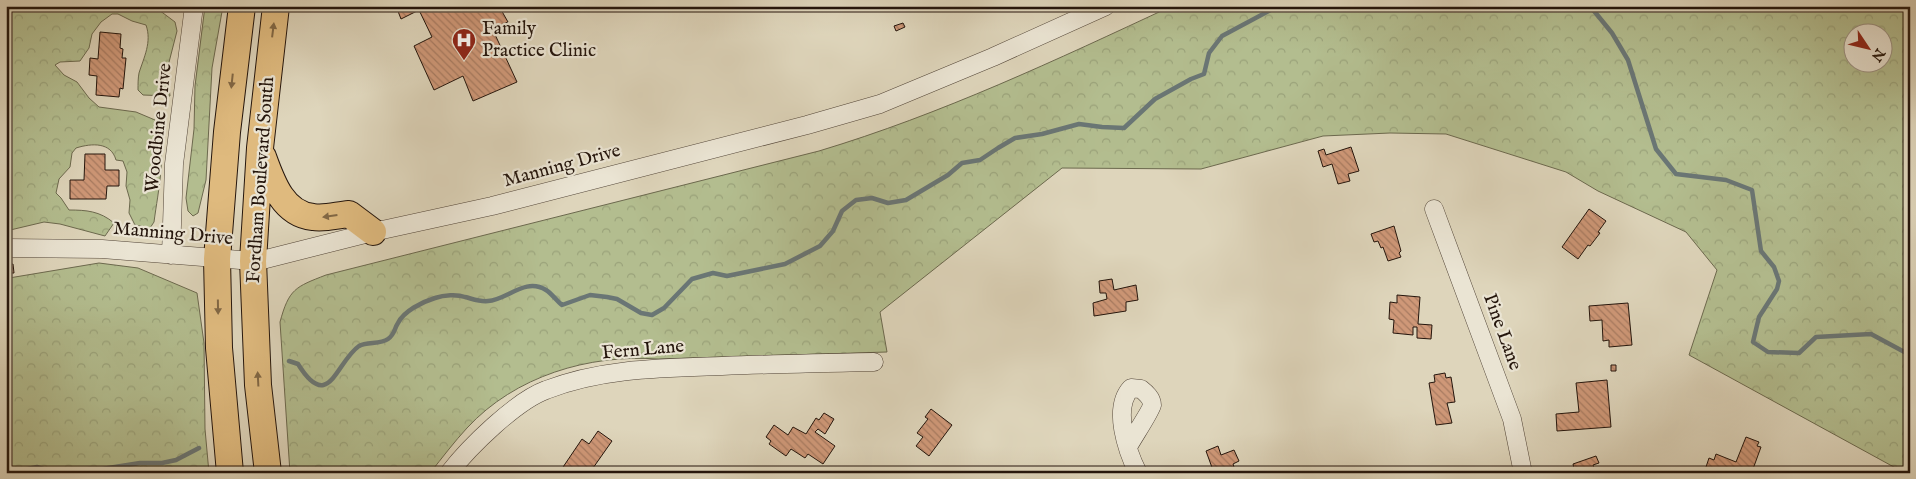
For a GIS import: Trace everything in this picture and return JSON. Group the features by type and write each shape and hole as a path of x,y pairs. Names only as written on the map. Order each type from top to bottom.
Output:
{"highway":[{"name":"Fordham Boulevard South","path":"230,473 219,348 217,259 227,132 242,6"},
{"name":"Fordham Boulevard South","path":"268,473 258,385 253,261 260,148 276,6"},
{"path":"260,148 274,186 281,197 294,210 302,215 313,218 349,214 373,232"}],"street":[{"name":"Woodbine Drive","path":"171,256 174,164 194,6"},
{"name":"Manning Drive","path":"6,248 102,249 171,256 253,261 492,206 807,125 880,104 993,57 1106,6"},
{"name":"Pine Lane","path":"1434,209 1512,419 1523,473"},
{"name":"Fern Lane","path":"449,473 471,448 510,412 544,390 587,377 650,368 774,363 874,362"},
{"path":"1128,447 1138,473"}],"green space":[{"path":"6,6 133,6 145,10 159,10 175,22 177,31 167,70 170,96 143,95 138,90 139,73 148,43 148,31 146,25 118,14 112,14 101,22 92,34 89,48 80,61 60,62 55,65 64,75 77,82 89,98 99,107 136,112 155,120 161,144 161,170 154,222 150,228 135,225 129,213 130,200 126,186 127,172 123,161 116,160 114,154 105,147 88,145 76,148 72,153 70,167 59,179 56,193 69,210 93,212 114,223 105,236 60,224 44,222 6,231"},
{"path":"205,6 223,6 212,68 206,180 198,213 193,216 188,211 186,198 194,129 195,86"},
{"path":"1172,6 1910,6 1910,469 1903,472 1689,355 1717,270 1686,232 1598,191 1566,172 1446,134 1390,133 1323,136 1201,169 1062,168 880,312 887,352 658,359 632,358 580,365 530,382 486,410 467,428 430,473 290,473 280,322 290,296 300,286 326,275 819,151 910,120 1042,66"},
{"path":"99,263 138,268 197,293 204,343 205,429 209,473 6,473 6,275 9,278"}],"building":[{"name":"Family Practice Clinic","path":"396,6 505,6 500,8 508,22 492,28 517,82 473,101 463,76 434,90 414,46 432,37 419,10 401,19"},
{"path":"903,23 905,27 896,31 894,26"},
{"path":"100,32 121,34 120,48 123,49 122,58 126,58 123,89 120,88 119,97 96,95 97,76 89,75 90,58 98,59"},
{"path":"1351,147 1359,171 1348,174 1350,181 1338,184 1332,164 1323,167 1318,151 1324,149 1326,155"},
{"path":"85,154 105,154 105,170 119,170 119,186 107,186 106,199 70,199 70,180 84,180"},
{"path":"1589,209 1606,221 1598,232 1600,233 1578,259 1562,247"},
{"path":"1394,226 1401,257 1388,261 1383,247 1381,248 1378,241 1374,242 1371,234"},
{"path":"13,264 14,273 6,273 6,265"},
{"path":"1112,279 1114,290 1136,285 1138,300 1126,302 1126,311 1094,316 1093,303 1107,299 1106,293 1100,293 1099,281"},
{"path":"1397,295 1420,297 1418,324 1432,325 1431,339 1417,338 1417,327 1413,327 1413,335 1393,333 1394,320 1389,319 1390,302 1397,303"},
{"path":"1628,303 1632,345 1609,347 1609,340 1603,341 1602,320 1590,321 1589,306"},
{"path":"1611,365 1616,365 1616,371 1611,371"},
{"path":"1445,373 1446,378 1451,377 1455,402 1447,403 1452,423 1436,425 1429,383 1435,382 1434,375"},
{"path":"1607,380 1611,427 1557,431 1556,414 1579,412 1576,383"},
{"path":"931,409 952,425 929,456 916,446 923,437 917,433 928,419 925,417"},
{"path":"824,413 834,419 825,434 818,429 815,432 835,446 823,464 808,454 805,458 791,449 786,456 769,444 771,441 766,437 774,425 788,435 793,427 806,434 816,418 819,420"},
{"path":"598,431 612,441 593,468 597,471 596,473 559,473 582,439 589,444"},
{"path":"1746,437 1759,442 1757,446 1761,447 1753,469 1764,473 1713,473 1705,470 1709,458 1714,460 1716,454 1736,462"},
{"path":"1218,446 1221,455 1234,450 1239,461 1233,464 1236,473 1214,473 1206,451"},
{"path":"1596,456 1599,463 1593,465 1596,473 1575,473 1573,464"}],"waterway":[{"path":"289,361 298,364 317,385 325,384 332,380 351,353 359,346 385,341 409,311 425,302 446,296 458,295 479,301 488,301 531,286 548,291 562,305 590,295 617,299 641,313 652,315 664,308 692,279 713,273 727,276 785,264 820,246 833,231 842,211 856,200 872,198 888,203 906,200 948,175 962,163 980,160 1015,138 1042,134 1079,124 1124,128 1155,99 1204,74 1209,53 1222,36 1278,6"},
{"path":"1590,6 1612,33 1628,60 1656,149 1676,174 1726,180 1752,190 1761,251 1774,267 1779,281 1777,289 1759,317 1753,342 1768,352 1799,353 1816,337 1871,334 1910,355"},
{"path":"6,469 13,472 37,467 55,473 102,469 140,463 162,463 176,460 199,448"}],"place":[{"name":"Family Practice Clinic","path":"464,61"}]}
